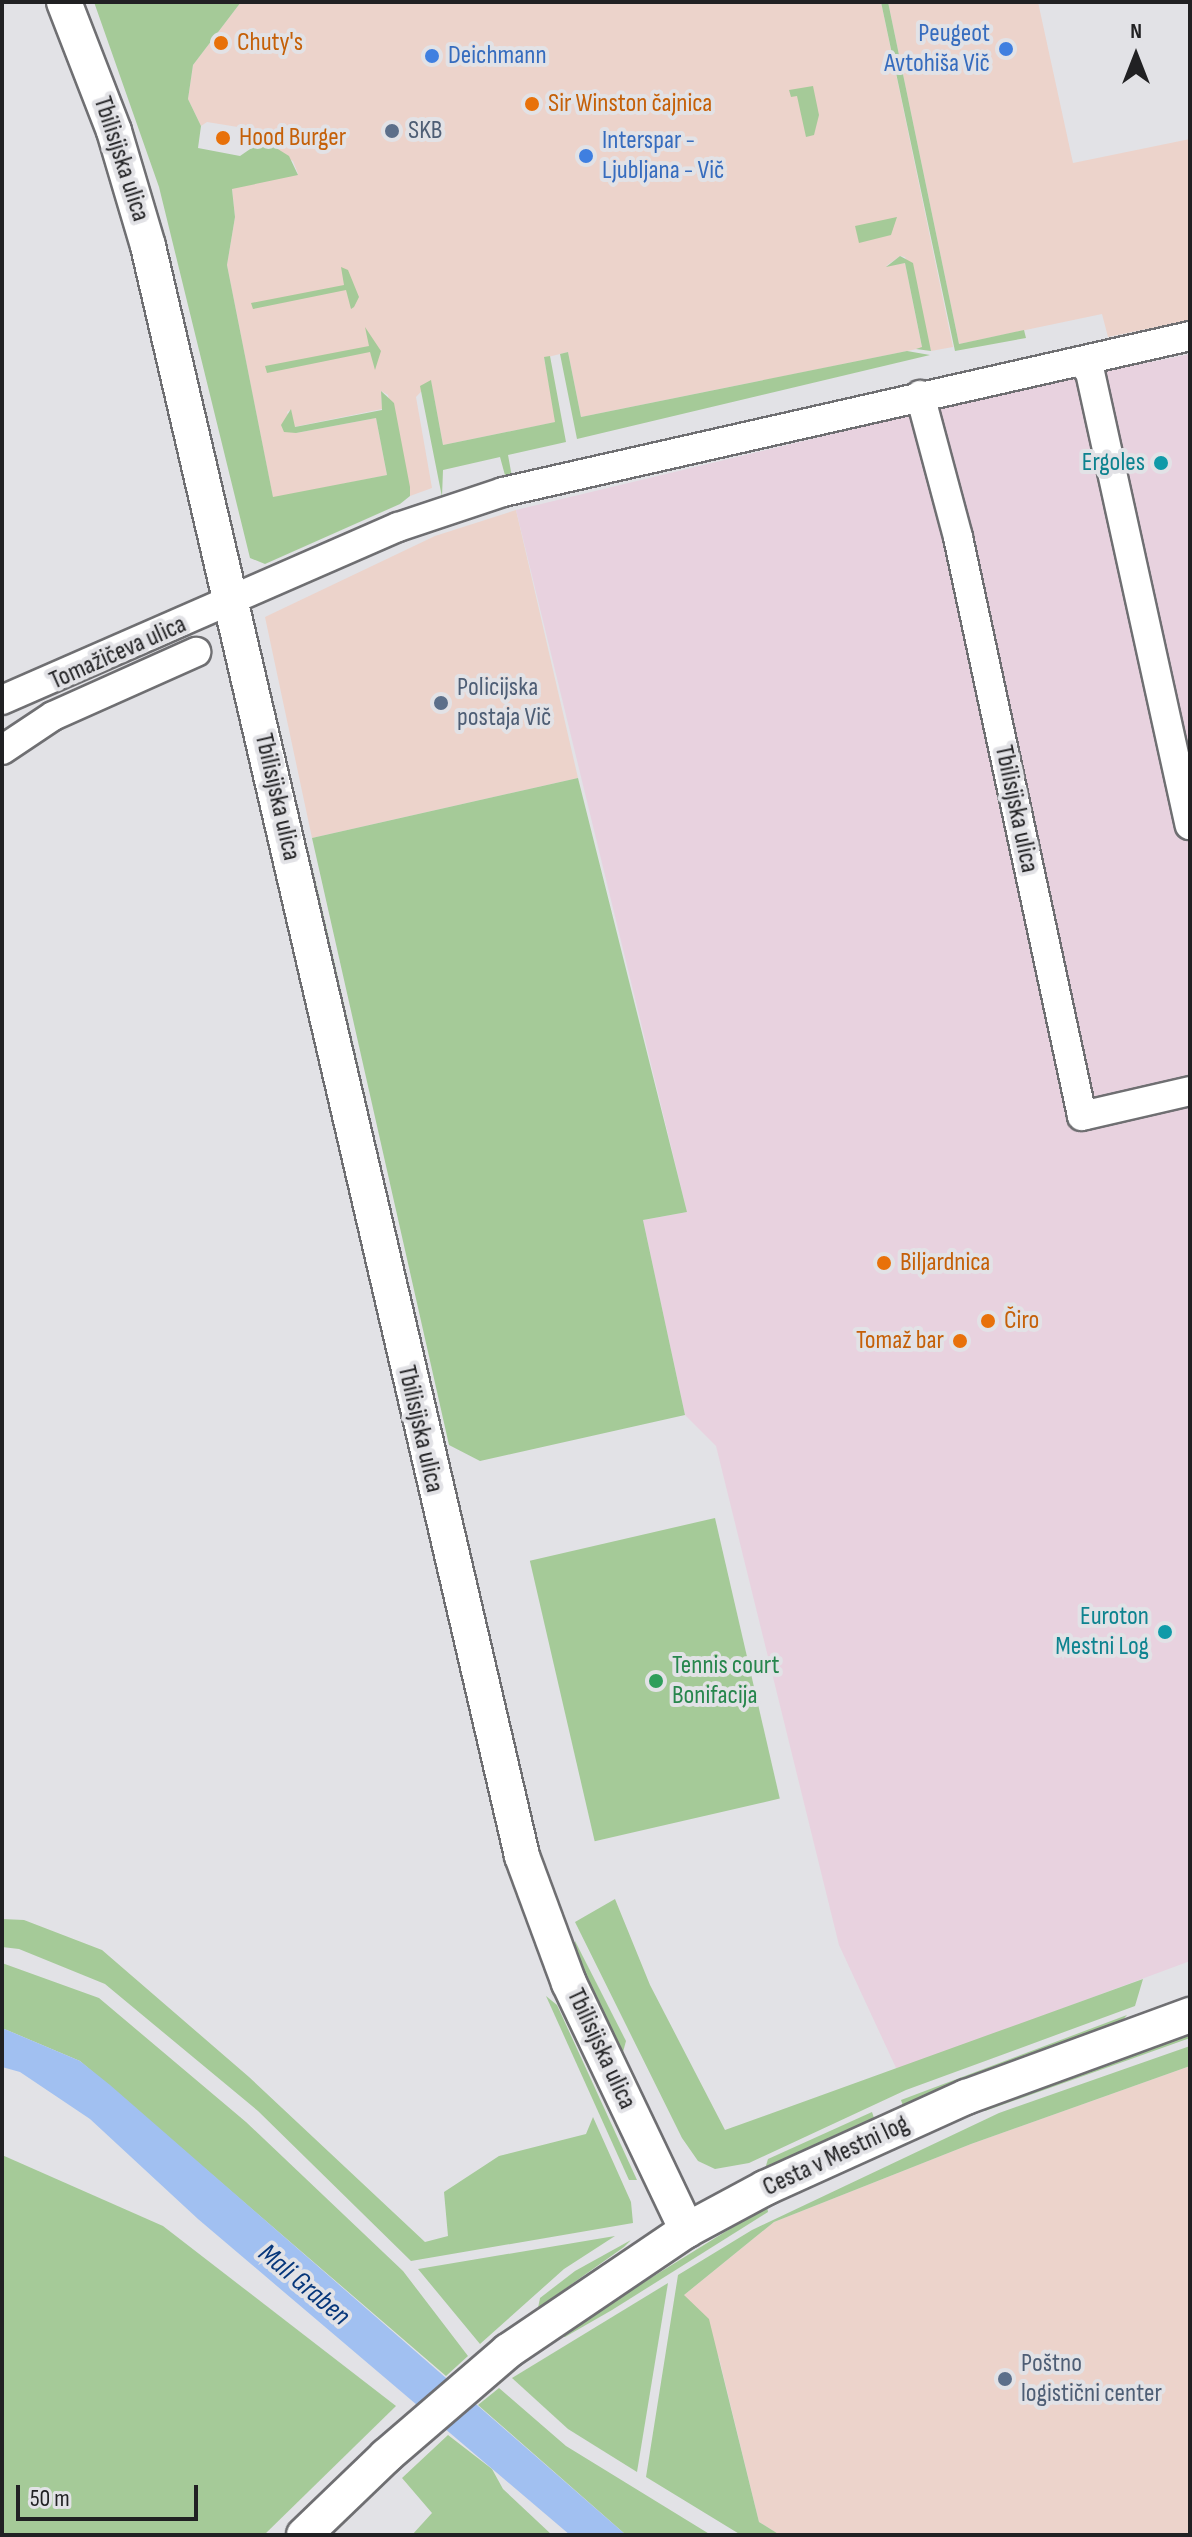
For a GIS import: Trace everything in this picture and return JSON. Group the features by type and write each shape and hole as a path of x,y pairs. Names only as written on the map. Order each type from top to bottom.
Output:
{"street":[{"name":"Tbilisijska ulica","path":"64,2 134,195 232,601 446,1544 522,1856 569,1983 687,2230"},
{"path":"232,601 398,527 503,492 1190,336"},
{"path":"1080,361 1090,372 1190,825"},
{"name":"Tbilisijska ulica","path":"920,395 958,537 1082,1116 1190,1091"},
{"name":"Tomažičeva ulica","path":"2,700 40,688 232,601"},
{"path":"2,750 53,716 196,652"},
{"path":"40,688 53,716"},
{"name":"Cesta v Mestni log","path":"304,2535 386,2456 508,2351 687,2230 765,2188 966,2097 1190,2015"}],"shaded area":[{"path":"241,2 881,2 953,347 931,351 905,257 900,256 886,266 905,263 922,348 581,417 568,352 544,358 556,422 443,445 431,381 416,397 432,488 410,496 388,395 381,391 382,409 294,427 291,410 287,412 296,433 376,418 387,475 273,498 227,265 235,217 232,188 298,174 293,161 256,145 241,147 244,128 207,122 201,126 188,99 193,65"},
{"name":"Peugeot Avtohiša Vič","path":"888,2 1038,2 1073,163 1190,139 1190,320 1108,337 1102,314 959,344"},
{"path":"1190,354 1190,1961 897,2070 839,1945 716,1446 685,1415 643,1220 687,1212 516,510 1033,386"},
{"path":"516,510 578,778 312,838 265,617 435,536"},
{"path":"1190,2066 1190,2535 780,2535 759,2522 719,2358 684,2295 774,2222 971,2144"}],"green space":[{"path":"94,2 241,2 193,65 188,99 201,126 198,148 240,156 256,145 273,146 289,156 298,175 232,189 235,217 227,265 273,497 387,475 376,418 296,433 284,432 281,425 291,409 295,427 382,410 381,391 394,403 410,487 410,496 400,504 265,564 250,558 159,187"},
{"path":"881,2 888,2 959,344 1024,330 1026,338 955,351"},
{"path":"813,86 819,115 814,135 806,137 797,96 791,97 789,90"},
{"path":"897,217 891,235 859,243 855,226"},
{"path":"900,256 913,263 931,351 916,349 922,347 905,263 886,267"},
{"path":"341,267 348,270 359,297 351,309 346,290 253,309 251,303 344,285"},
{"path":"365,327 381,351 375,370 370,352 267,373 265,366 369,346"},
{"path":"907,351 930,355 577,439 560,354 568,352 581,417"},
{"path":"550,356 566,442 508,455 512,477 506,479 500,457 443,470 442,497 420,386 431,380 443,445 555,422 544,357"},
{"path":"578,778 687,1212 643,1220 685,1415 480,1461 449,1445 312,838"},
{"path":"307,843 450,1465 445,1461"},
{"name":"Tennis court Bonifacija","path":"715,1518 780,1799 595,1841 530,1561"},
{"path":"615,1899 650,1985 725,2130 1143,1979 1135,2006 906,2090 749,2163 715,2169 698,2161 682,2138 575,1922"},
{"path":"2,1919 24,1920 102,1950 249,2077 425,2242 448,2236 444,2192 499,2156 586,2134 593,2117 631,2202 633,2223 411,2261 258,2111 105,1984 19,1949 2,1947"},
{"path":"575,1941 626,2041 623,2052 575,1957"},
{"path":"2,1963 99,1998 246,2122 403,2271 468,2356 446,2376 80,2061 2,2028"},
{"path":"546,1996 557,2005 637,2180 629,2180"},
{"path":"1127,2015 1120,2023 903,2106 901,2100"},
{"path":"1190,2030 1190,2038 985,2111 979,2109"},
{"path":"1190,2046 1190,2066 971,2144 774,2222 684,2295 709,2319 759,2522 780,2535 741,2535 646,2477 678,2275 752,2230 999,2113"},
{"path":"872,2112 874,2118 765,2169 768,2159"},
{"path":"2,2155 163,2226 396,2406 264,2535 2,2535"},
{"path":"767,2206 768,2212 612,2310 565,2337 557,2336"},
{"path":"615,2236 564,2269 480,2344 418,2269"},
{"path":"631,2240 538,2308 540,2298 575,2271"},
{"path":"668,2283 637,2472 568,2429 512,2378"},
{"path":"499,2388 566,2446 711,2535 626,2535 478,2405"},
{"path":"448,2435 492,2469 503,2489 552,2535 412,2535 432,2513 402,2478"}],"water":[{"name":"Mali Graben","path":"2,2028 80,2061 110,2085 626,2535 570,2535 198,2219 90,2119 20,2072 2,2067"}],"place":[{"name":"Chuty's","path":"221,43"},
{"name":"Peugeot Avtohiša Vič","path":"1006,49"},
{"name":"Deichmann","path":"432,56"},
{"name":"Sir Winston čajnica","path":"532,104"},
{"name":"SKB","path":"392,131"},
{"name":"Hood Burger","path":"223,138"},
{"name":"Interspar - Ljubljana - Vič","path":"586,156"},
{"name":"Ergoles","path":"1161,463"},
{"name":"Policijska postaja Vič","path":"441,703"},
{"name":"Biljardnica","path":"884,1263"},
{"name":"Čiro","path":"988,1321"},
{"name":"Tomaž bar","path":"960,1341"},
{"name":"Euroton Mestni Log","path":"1165,1632"},
{"name":"Tennis court Bonifacija","path":"656,1681"},
{"name":"Poštno logistični center","path":"1005,2379"}]}
